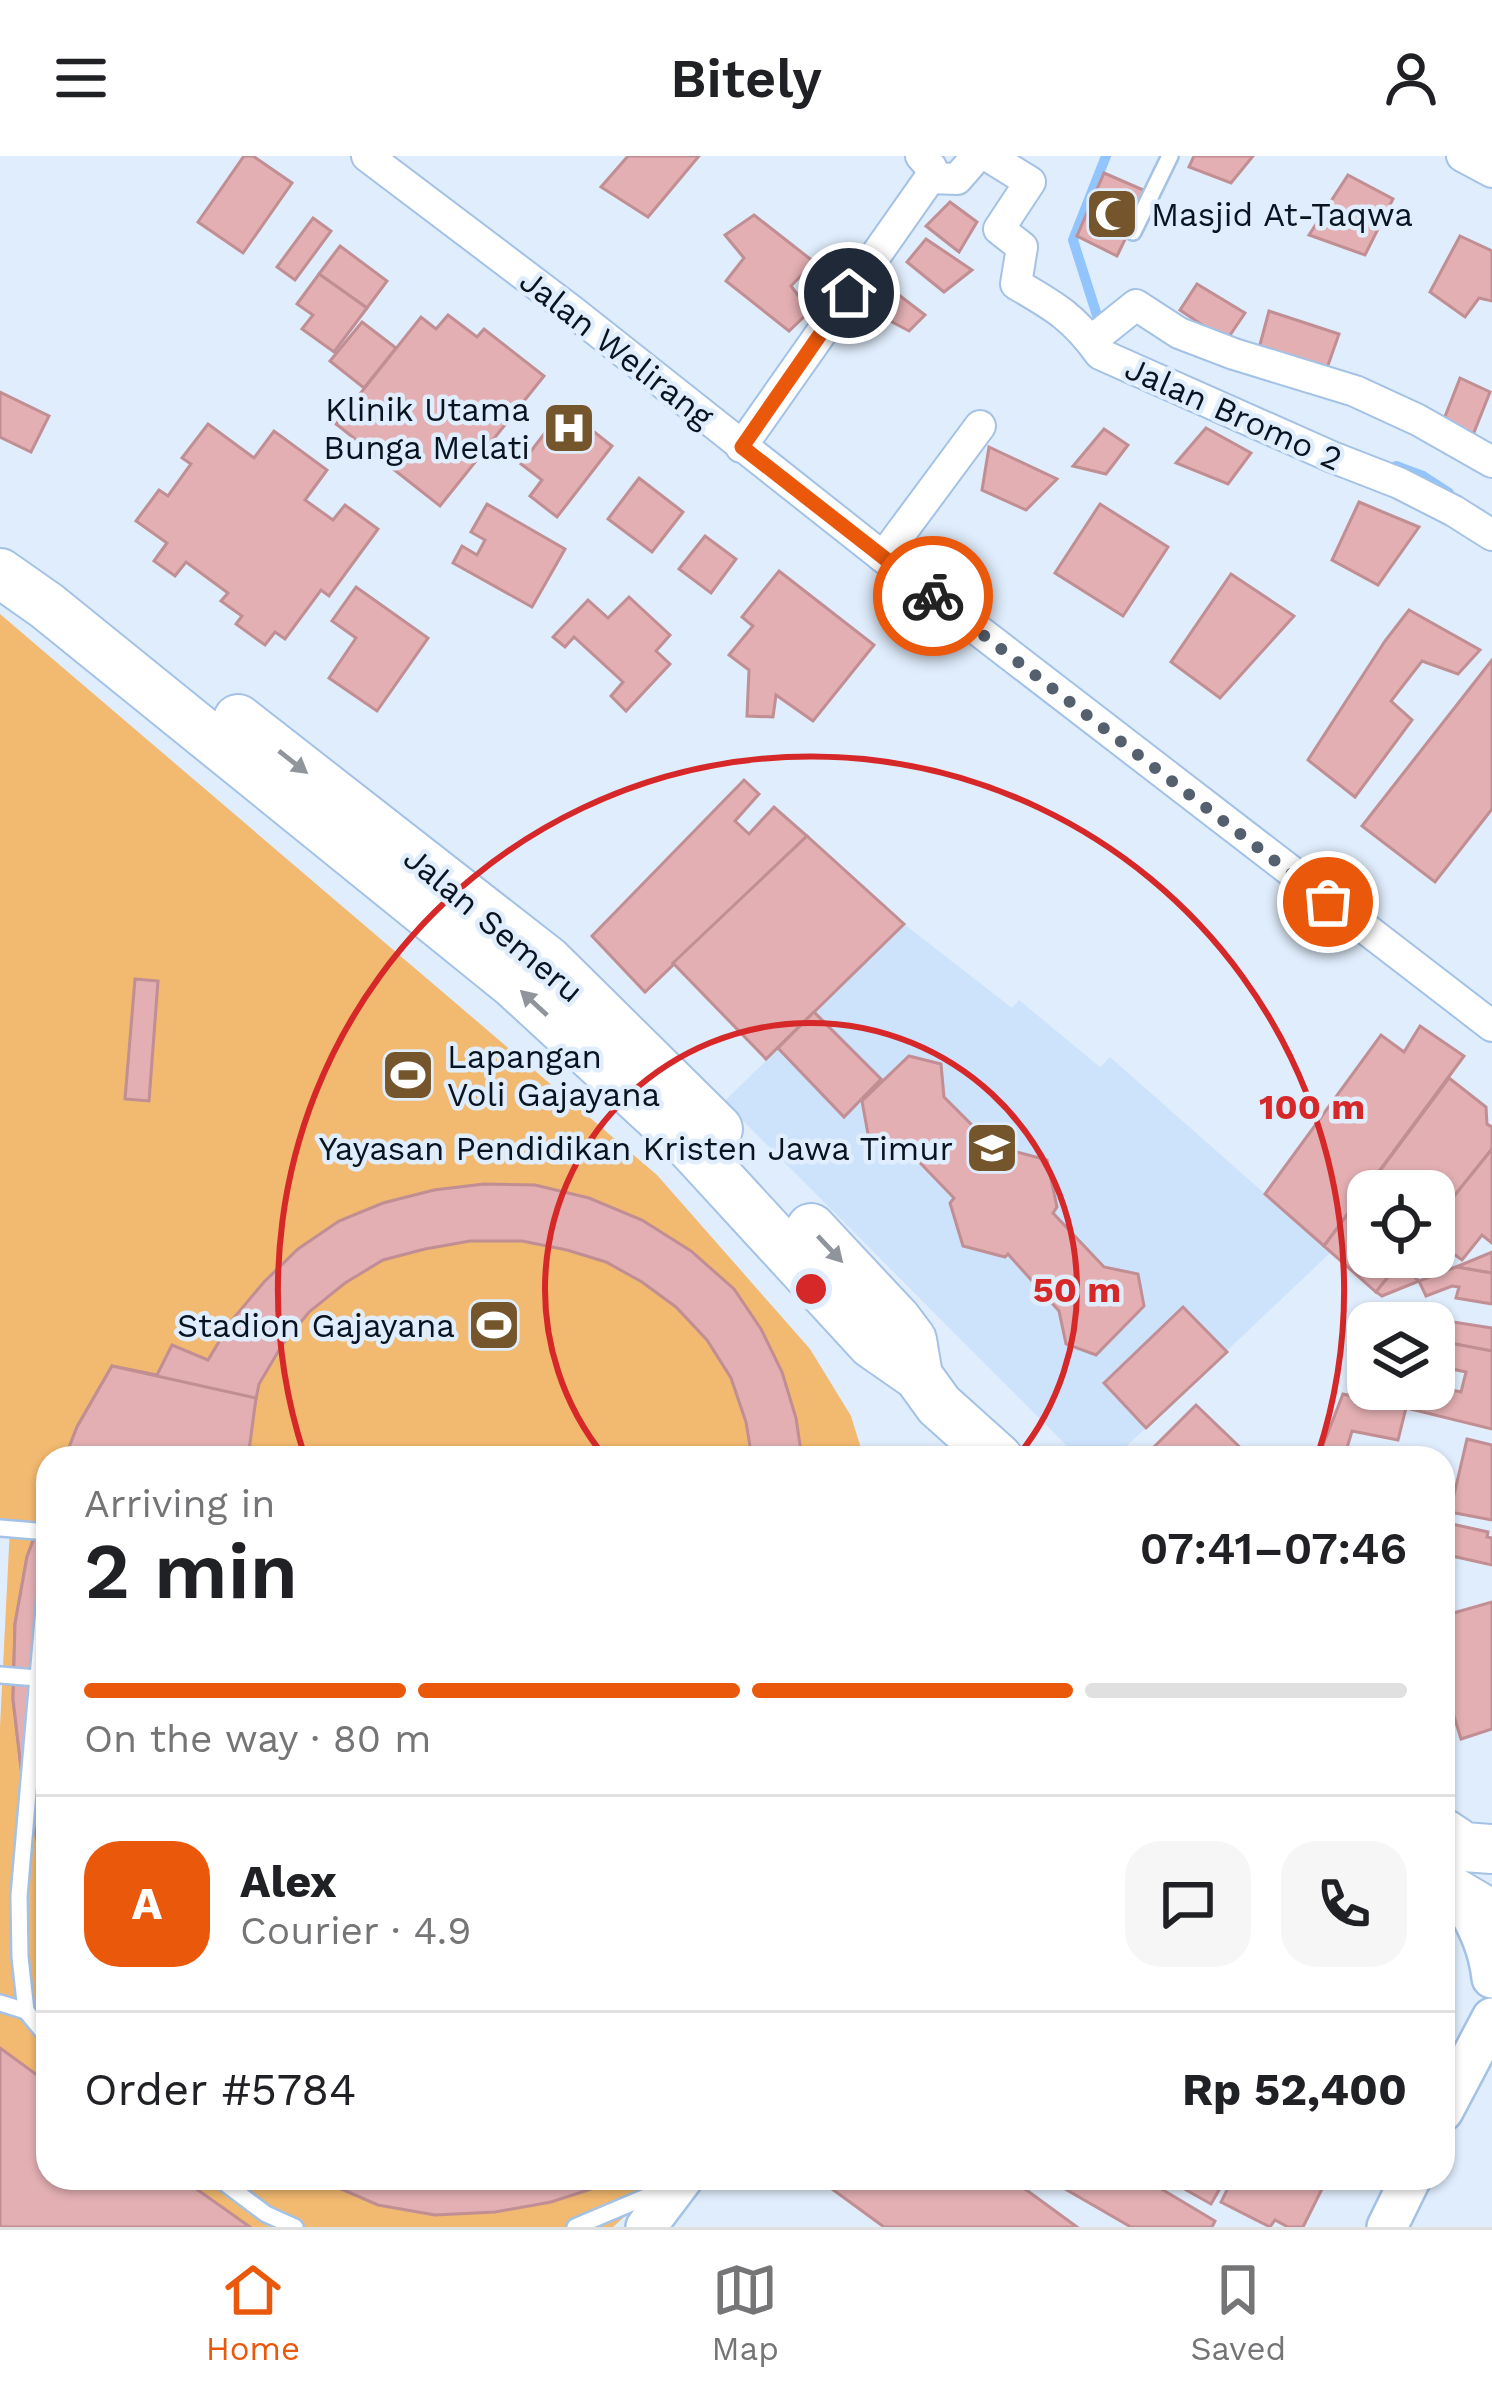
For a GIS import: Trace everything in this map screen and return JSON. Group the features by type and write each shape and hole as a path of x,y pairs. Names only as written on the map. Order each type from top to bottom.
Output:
{"main road":[{"name":"Jalan Semeru","path":"0,538 548,961 718,1130 897,1320 912,1340 940,1446"},
{"name":"Jalan Semeru","path":"0,573 514,984 690,1146 872,1344 986,1446"},
{"path":"1455,1840 1492,1850"}],"street":[{"name":"Jalan Welirang","path":"367,156 1492,1026"},
{"path":"742,447 926,167 957,178 977,156"},
{"name":"Jalan Bromo 2","path":"988,156 1030,182 999,229 1022,247 1016,284 1100,334 1100,354 1399,483 1492,536"},
{"path":"1462,156 1492,172"},
{"path":"1100,334 1136,305 1179,333 1354,391 1492,462"},
{"path":"883,557 980,426"},
{"path":"1466,1901 1490,1958 1492,1978"},
{"path":"1455,2086 1491,2010"},
{"path":"646,2227 675,2190"},
{"path":"1387,2227 1405,2190"}],"lane":[{"path":"1132,232 1170,156"},
{"path":"0,1528 36,1531"},
{"path":"0,1675 36,1678"},
{"path":"36,1690 19,1896 26,2011 36,2023"},
{"path":"0,2003 26,2011"},
{"path":"234,2190 266,2214 295,2227"},
{"path":"574,2227 661,2190"}],"shaded area":[{"path":"0,614 657,1175 810,1349 851,1416 860,1446 36,1446 36,2190 654,2190 613,2227 0,2227 0,1727 10,1527 0,1525"},
{"name":"Yayasan Pendidikan Kristen Jawa Timur","path":"904,924 1012,1008 1019,1000 1100,1067 1110,1057 1331,1252 1127,1446 1067,1446 724,1102"}],"building":[{"path":"244,156 253,156 292,183 243,253 198,222"},
{"path":"628,156 699,156 648,217 601,187"},
{"path":"1194,156 1253,156 1231,183 1189,167"},
{"name":"Masjid At-Taqwa","path":"1104,173 1148,192 1117,256 1077,236"},
{"path":"1348,175 1393,199 1365,255 1309,235"},
{"path":"950,202 977,222 959,252 926,226"},
{"path":"754,215 814,262 791,286 810,311 789,331 726,281 744,258 725,235"},
{"path":"313,218 331,231 295,280 277,267"},
{"path":"1460,236 1492,251 1492,301 1479,298 1465,317 1430,292"},
{"path":"926,239 972,270 944,292 907,262"},
{"path":"340,246 387,281 367,308 319,274"},
{"path":"319,274 367,308 334,352 302,329 313,315 297,304"},
{"path":"1197,284 1245,313 1226,341 1180,310"},
{"path":"891,289 925,315 909,331 868,309"},
{"path":"1269,311 1339,334 1326,371 1258,352"},
{"path":"448,315 477,337 484,329 544,376 440,506 336,424 421,317 436,329"},
{"path":"362,322 396,348 364,388 330,361"},
{"path":"1460,378 1490,392 1471,440 1441,427"},
{"path":"0,392 49,416 31,452 0,437"},
{"path":"564,408 612,446 557,517 530,496 542,480 521,464"},
{"path":"208,424 254,458 274,431 327,470 305,500 333,520 345,505 378,529 329,596 321,590 285,639 275,632 265,645 236,624 242,616 221,601 228,593 186,562 175,576 154,561 167,543 136,521 159,490 168,496 191,464 182,458"},
{"path":"1206,428 1251,453 1228,484 1176,463"},
{"path":"1104,429 1128,445 1106,474 1073,466"},
{"path":"989,447 1057,479 1026,510 982,490"},
{"path":"639,478 683,512 652,552 608,519"},
{"path":"1359,502 1419,527 1378,585 1332,560"},
{"path":"487,504 565,549 532,607 453,563 462,546 477,555 485,540 471,532"},
{"path":"1100,504 1168,547 1123,616 1055,573"},
{"path":"705,536 736,559 711,593 679,569"},
{"path":"779,571 874,645 813,721 776,695 773,717 747,716 749,670 729,655 753,626 742,617"},
{"path":"1231,574 1294,616 1220,698 1171,662"},
{"path":"356,587 428,638 377,711 329,678 356,638 332,621"},
{"path":"629,597 670,635 656,651 670,664 626,711 611,696 623,682 574,637 565,647 553,637 588,600 608,618"},
{"path":"1409,610 1480,650 1458,674 1422,661 1391,701 1412,720 1355,797 1308,760"},
{"path":"1492,660 1492,809 1435,882 1362,826"},
{"path":"744,780 759,794 735,821 749,834 774,807 807,836 645,992 592,936"},
{"path":"807,836 904,924 766,1059 673,963"},
{"path":"135,979 158,981 149,1101 125,1099"},
{"path":"814,1012 881,1079 844,1117 778,1048"},
{"path":"1420,1026 1464,1056 1380,1170 1347,1170 1347,1215 1324,1246 1265,1194 1381,1035 1404,1052"},
{"path":"909,1056 941,1064 944,1097 1000,1153 1006,1149 1047,1160 1057,1207 1053,1213 1104,1267 1138,1274 1144,1306 1096,1355 1066,1344 1059,1311 1008,1254 963,1246 950,1203 954,1198 901,1143 868,1134 862,1101"},
{"path":"1449,1078 1486,1107 1492,1149 1455,1195 1455,1170 1381,1170"},
{"path":"1492,1149 1492,1243 1482,1235 1462,1260 1455,1255 1455,1195"},
{"path":"535,1185 589,1198 642,1220 691,1251 734,1289 761,1329 782,1372 800,1446 750,1446 731,1378 707,1340 676,1307 642,1282 606,1262 567,1250 522,1241 470,1241 383,1260 309,1312 259,1384 249,1446 70,1446 112,1366 157,1375 172,1345 208,1360 232,1320 298,1249 339,1221 434,1190"},
{"path":"1347,1215 1347,1266 1324,1246"},
{"path":"1492,1252 1492,1273 1456,1267"},
{"path":"1455,1267 1492,1273 1492,1304 1456,1298 1459,1287 1452,1286 1426,1296 1419,1281 1455,1278"},
{"path":"1360,1278 1387,1278 1376,1292"},
{"path":"1387,1278 1419,1281 1382,1296 1376,1292"},
{"path":"1183,1307 1227,1352 1146,1428 1104,1383"},
{"path":"1455,1322 1492,1328 1492,1351 1455,1344"},
{"path":"1455,1344 1492,1351 1492,1429 1414,1410 1455,1410 1455,1391 1461,1392 1466,1372 1455,1370"},
{"path":"112,1366 256,1398 250,1446 70,1446"},
{"path":"1343,1394 1347,1395 1347,1410 1406,1410 1398,1440 1352,1431 1348,1446 1323,1446"},
{"path":"1196,1405 1239,1446 1155,1446"},
{"path":"1467,1439 1492,1445 1492,1520 1455,1513"},
{"path":"1455,1525 1488,1532 1492,1565 1455,1557"},
{"path":"36,1533 36,1835 22,1776 13,1699 15,1624"},
{"path":"36,1533 36,1835 22,1776 13,1699 15,1624"},
{"path":"1492,1602 1492,1729 1461,1739 1455,1719 1455,1613"},
{"path":"0,2048 36,2074 36,2190 198,2190 250,2227 0,2227"},
{"path":"344,2190 588,2190 495,2212 435,2215 378,2205"},
{"path":"833,2190 1026,2190 1077,2227 884,2227"},
{"path":"1067,2190 1163,2190 1215,2221 1212,2227 1131,2227"},
{"path":"1186,2190 1219,2190 1211,2204"},
{"path":"1227,2190 1322,2190 1303,2227 1288,2227 1275,2220 1270,2227 1221,2202"}],"waterway":[{"path":"1101,328 1073,240 1106,156"},
{"path":"1396,466 1449,493"}],"way so far":[{"path":"933,596 1328,902"}],"place":[{"name":"Masjid At-Taqwa","path":"1112,214"},
{"name":"Klinik Utama Bunga Melati","path":"569,428"},
{"name":"Lapangan Voli Gajayana","path":"408,1075"},
{"name":"Yayasan Pendidikan Kristen Jawa Timur","path":"992,1148"},
{"name":"Stadion Gajayana","path":"494,1325"}],"route":[{"path":"849,293 742,447 933,596"}]}
